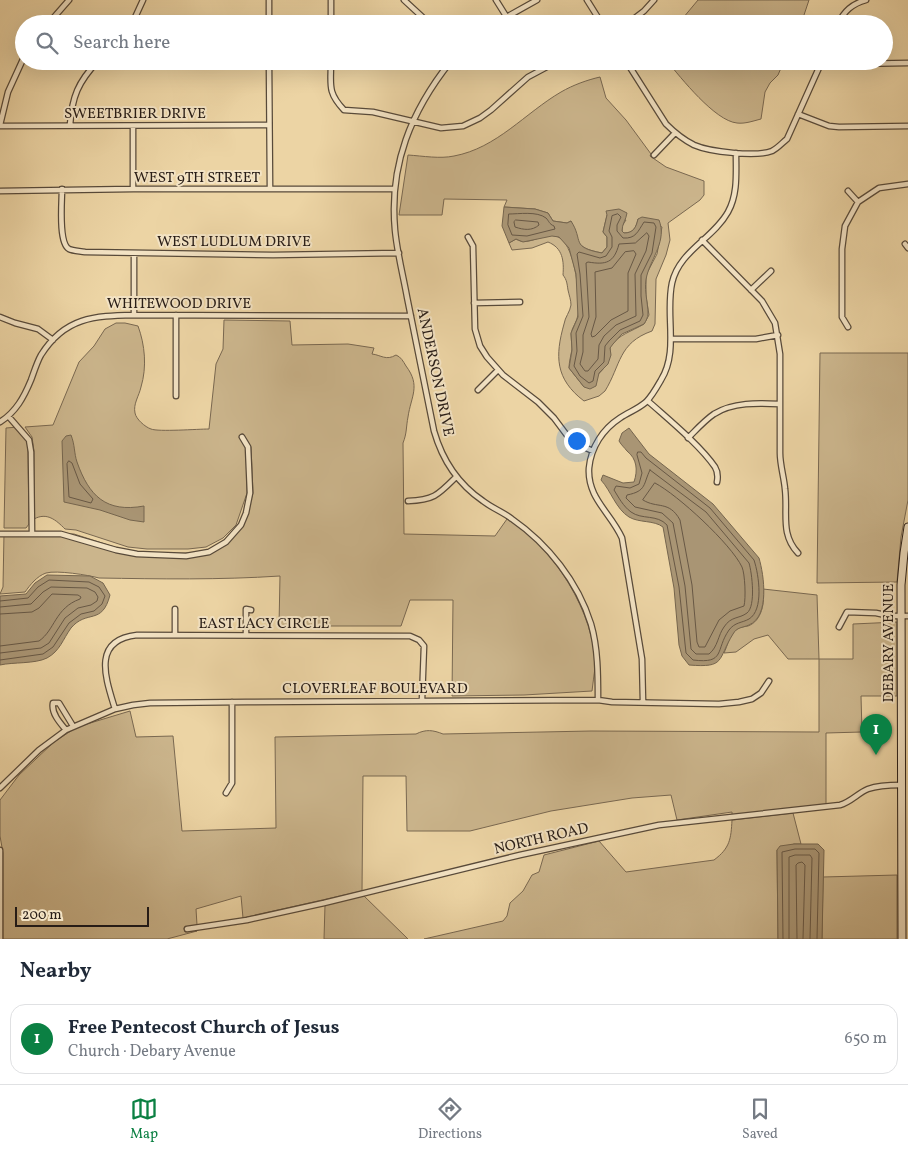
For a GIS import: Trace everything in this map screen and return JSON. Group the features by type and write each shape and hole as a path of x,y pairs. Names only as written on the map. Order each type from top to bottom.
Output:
{"main road":[{"name":"DEBARY AVENUE","path":"902,939 905,785 904,552 908,527"}],"street":[{"path":"56,15 69,0"},
{"path":"136,15 143,0"},
{"path":"269,0 269,15"},
{"path":"331,0 331,15"},
{"path":"404,0 420,15"},
{"path":"496,0 505,15"},
{"path":"508,15 537,0"},
{"path":"587,0 596,15"},
{"path":"639,15 654,0"},
{"path":"842,15 848,8 866,0"},
{"path":"893,63 908,63"},
{"path":"0,126 8,92 18,70"},
{"path":"70,125 71,104 77,89 89,70"},
{"path":"269,70 270,189"},
{"path":"331,70 332,97 344,110 373,112 441,128 463,126 480,118 528,77 541,70"},
{"name":"ANDERSON DRIVE","path":"444,70 412,121 403,149 395,190 395,222 399,253 434,431 444,457 456,478 470,492 512,519 538,540 573,584 591,625 598,678 598,700"},
{"path":"632,70 666,124 675,133 696,146 717,152 736,153 766,152 780,146 787,138 818,70"},
{"path":"798,114 829,126 908,126"},
{"name":"SWEETBRIER DRIVE","path":"0,126 269,125"},
{"path":"133,126 133,189"},
{"path":"654,155 675,133"},
{"path":"643,702 642,659 625,549 620,532 593,493 589,473 593,451 600,437 607,428 648,401 662,379 667,367 671,339 670,295 672,282 677,269 686,255 724,219 731,205 736,187 736,153"},
{"path":"848,327 842,317 842,249 845,226 858,202 879,188 908,184"},
{"name":"WEST 9TH STREET","path":"0,191 133,189 395,190"},
{"name":"WEST LUDLUM DRIVE","path":"62,190 62,236 69,249 85,252 273,255 399,253"},
{"path":"848,191 858,202"},
{"path":"468,237 473,246 475,329 480,346 487,358 498,370 538,402 554,418 572,442 593,451"},
{"path":"702,240 751,290 770,312 775,323 780,354 780,453 785,486 787,534 791,546 798,553"},
{"path":"134,252 134,315"},
{"path":"751,290 771,270"},
{"path":"474,303 520,302"},
{"name":"WHITEWOOD DRIVE","path":"0,422 9,417 21,401 41,356 53,340 63,330 85,319 101,316 134,315 411,316"},
{"path":"176,315 176,396"},
{"path":"0,317 38,329 53,340"},
{"path":"671,339 756,339 778,335"},
{"path":"478,390 498,370"},
{"path":"648,401 688,438 716,468 717,482"},
{"path":"688,438 712,415 730,407 752,403 780,404"},
{"path":"9,417 29,440 30,444 32,534"},
{"path":"0,534 61,534 137,554 186,556 209,552 226,542 241,525 246,513 250,493 248,447 242,438"},
{"path":"408,500 426,500 433,497 456,478"},
{"path":"175,609 175,635"},
{"path":"246,635 246,609 251,610"},
{"path":"840,626 847,612 876,612 890,616 905,616"},
{"name":"EAST LACY CIRCLE","path":"115,709 105,673 106,656 111,646 127,636 410,636 419,640 424,646 422,700"},
{"name":"CLOVERLEAF BOULEVARD","path":"0,788 39,750 72,726 115,709 150,703 598,700 612,702 719,704 739,702 752,698 761,693 769,681"},
{"path":"226,793 232,783 232,702"},
{"path":"66,730 54,713 53,703 60,703 72,726"},
{"name":"NORTH ROAD","path":"187,929 247,920 520,855 660,825 840,805 847,803 868,789 885,785 905,785"},
{"path":"0,850 0,939"}],"shaded area":[{"path":"698,0 809,0 804,15 686,15"},
{"path":"674,70 780,70 765,92 761,119 749,122 737,123 719,115 689,88"},
{"path":"600,77 606,98 626,120 651,154 650,156 666,167 704,181 704,195 668,223 670,240 656,279 655,324 652,331 641,336 626,348 605,391 599,396 584,401 567,384 560,366 559,346 571,305 567,282 563,275 563,260 560,251 548,242 532,248 512,250 509,243 516,239 526,241 555,236 560,238 570,252 576,274 578,315 571,334 572,349 569,368 584,387 603,370 609,360 610,347 621,336 644,324 649,315 646,296 646,275 657,254 662,227 638,219 634,229 624,233 622,226 626,220 607,215 603,232 607,237 607,247 602,253 583,247 580,244 571,221 567,223 553,221 548,213 535,209 504,207 507,200 444,199 442,215 399,215 408,155 454,156 484,146 561,92 580,83"},
{"path":"224,320 290,321 292,345 348,344 374,348 372,354 389,358 396,355 401,358 411,373 414,385 403,443 404,534 495,536 507,519 524,531 555,564 569,583 580,604 593,647 595,668 592,691 524,695 452,696 453,600 410,600 401,626 279,626 280,576 212,579 99,578 73,573 51,572 40,576 25,592 0,594 3,587 4,533 74,534 127,551 147,554 207,551 226,542 246,516 253,493 251,447 243,434 239,437 246,448 247,493 236,525 223,538 206,547 147,549 128,547 76,530 65,529 51,518 43,516 34,519 34,451 32,437 25,427 53,425 79,362 94,346 105,329 116,323 125,323 138,326 144,348 145,364 143,379 135,406 135,413 139,420 146,427 155,430 209,429 216,364 223,349"},
{"path":"820,353 908,353 908,500 901,537 897,582 817,583"},
{"path":"18,427 27,438 29,524 26,528 4,528 6,428"},
{"path":"763,589 817,595 819,659 788,659 768,635 754,639 736,652 724,653 736,630 753,624 757,620 763,605"},
{"path":"897,622 897,696 861,696 862,732 826,733 826,805 732,815 732,812 677,820 671,795 632,798 551,811 470,831 407,831 406,776 363,776 362,891 243,918 241,896 196,909 197,925 184,928 185,932 197,931 167,939 3,939 3,853 0,836 0,800 19,775 54,742 77,727 130,711 136,737 173,736 182,831 276,828 275,737 416,734 423,731 443,734 591,731 819,732 819,659 853,659 853,624"},
{"path":"793,813 801,844 794,844 777,850 778,939 424,939 503,921 507,916 510,903 523,891 532,875 539,872 544,855 599,841 626,872 714,860 729,843 732,820"},
{"path":"897,875 897,939 822,939 823,877"},
{"path":"363,895 408,939 324,939 325,905"}],"water":[{"path":"504,207 535,209 548,213 553,221 567,223 571,221 582,246 602,253 607,247 607,237 603,232 607,215 606,211 619,209 627,213 622,229 624,233 634,229 638,219 642,217 659,220 661,227 660,241 646,280 647,319 644,324 622,334 613,344 610,348 611,355 608,364 599,373 596,386 590,389 584,387 569,368 572,350 571,333 578,317 576,274 569,248 559,237 552,236 523,242 516,239 509,243 502,226"},
{"path":"629,428 649,454 713,504 759,558 764,584 763,604 760,613 756,620 735,632 722,656 715,663 701,666 689,665 682,656 679,645 674,588 663,527 655,523 637,520 624,514 601,480 603,475 623,483 634,482 636,473 635,461 619,441 622,433"},
{"path":"71,435 77,462 93,493 109,504 119,507 144,506 144,522 64,502 62,441 66,436"},
{"path":"47,575 90,576 103,583 110,595 107,605 98,614 77,622 58,648 47,658 0,665 0,596 26,594 35,583"},
{"path":"818,844 824,850 822,939 778,939 777,850 780,846"}],"place":[{"name":"Free Pentecost Church of Jesus","path":"876,755"}]}
